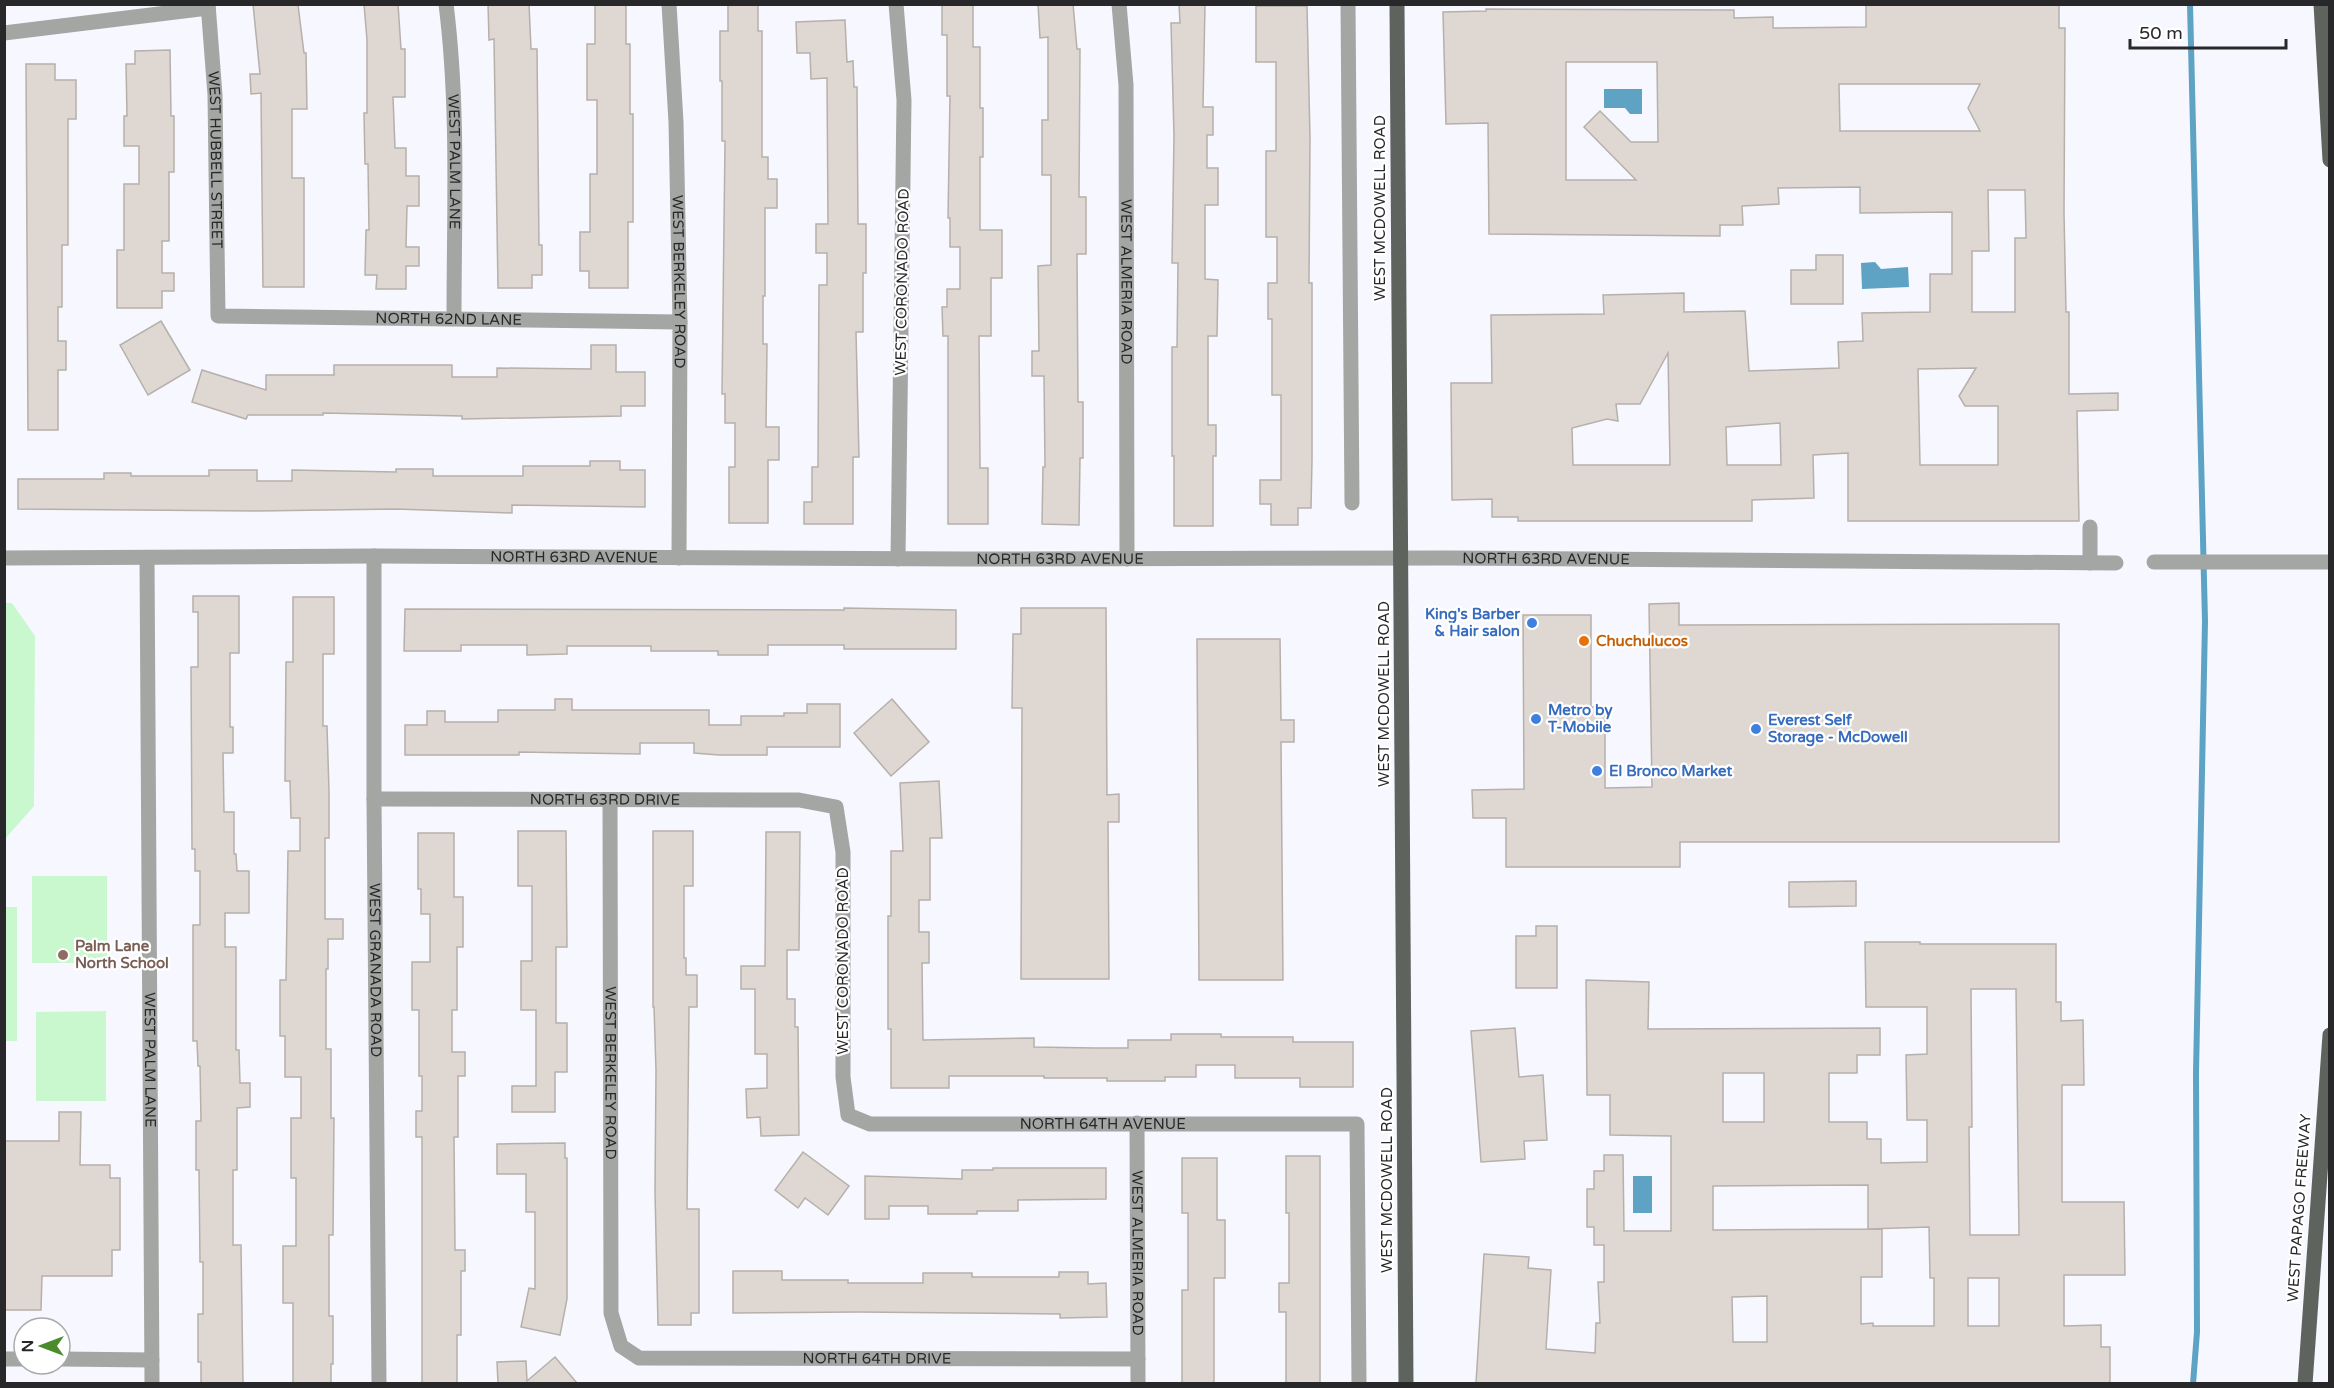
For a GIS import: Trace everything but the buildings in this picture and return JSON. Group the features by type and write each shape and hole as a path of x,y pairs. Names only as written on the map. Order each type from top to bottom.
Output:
{"main road":[{"name":"WEST MCDOWELL ROAD","path":"1397,4 1406,1383"},
{"path":"2321,4 2330,160"},
{"name":"WEST PAPAGO FREEWAY","path":"2305,1383 2330,1035"}],"street":[{"name":"WEST PALM LANE","path":"446,4 453,60 454,317"},
{"name":"WEST BERKELEY ROAD","path":"669,4 676,122 680,322 678,558"},
{"name":"WEST CORONADO ROAD","path":"896,4 904,100 898,559"},
{"name":"WEST ALMERIA ROAD","path":"1119,4 1126,85 1127,559"},
{"name":"WEST MCDOWELL ROAD","path":"1348,4 1352,503"},
{"path":"4,33 208,6"},
{"name":"WEST HUBBELL STREET","path":"208,6 215,95 218,316"},
{"name":"NORTH 62ND LANE","path":"218,316 454,317 680,322"},
{"path":"2090,527 2090,563"},
{"name":"NORTH 63RD AVENUE","path":"4,558 374,556 898,559 1400,558 2116,563"},
{"name":"WEST GRANADA ROAD","path":"374,556 379,1383"},
{"name":"WEST PALM LANE","path":"147,558 152,1383"},
{"path":"2154,562 2330,562"},
{"name":"NORTH 63RD DRIVE","path":"374,799 799,800 836,807"},
{"name":"WEST BERKELEY ROAD","path":"610,800 611,1313 621,1346"},
{"name":"WEST CORONADO ROAD","path":"836,807 843,852 843,1077 848,1115"},
{"name":"NORTH 64TH AVENUE","path":"848,1115 870,1124 1357,1125"},
{"name":"WEST ALMERIA ROAD","path":"1137,1123 1138,1383"},
{"name":"WEST MCDOWELL ROAD","path":"1357,1125 1359,1383"},
{"name":"NORTH 64TH DRIVE","path":"621,1346 639,1358 1138,1359"},
{"path":"72,1359 152,1360"}],"green space":[{"path":"4,603 12,603 35,636 34,806 5,839"},
{"path":"32,876 107,876 107,963 32,963"},
{"path":"4,907 17,907 17,1041 5,1041"},
{"path":"106,1011 106,1101 36,1101 36,1012"}],"water":[{"path":"1604,89 1642,89 1642,114 1630,114 1625,108 1604,108"},
{"path":"1875,262 1881,269 1908,267 1909,287 1862,289 1861,263"},
{"path":"1633,1176 1652,1176 1652,1213 1633,1213"}],"waterway":[{"path":"2190,4 2205,621 2196,1073 2197,1332 2193,1384"}],"place":[{"name":"King's Barber & Hair salon","path":"1532,623"},
{"name":"Chuchulucos","path":"1584,641"},
{"name":"Metro by T-Mobile","path":"1536,719"},
{"name":"Everest Self Storage - McDowell","path":"1756,729"},
{"name":"El Bronco Market","path":"1597,771"},
{"name":"Palm Lane North School","path":"63,955"}]}
